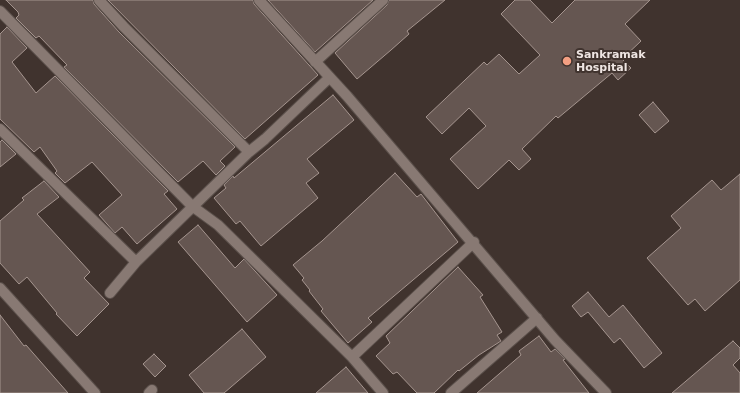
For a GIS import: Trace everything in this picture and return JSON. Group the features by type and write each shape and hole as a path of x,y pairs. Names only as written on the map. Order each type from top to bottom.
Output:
{"street":[{"path":"99,0 124,28 249,152"},
{"path":"259,0 329,78 352,101 474,242 555,340 606,393"},
{"path":"315,62 383,0"},
{"path":"0,11 192,206 218,225 352,357 383,393"},
{"path":"110,293 136,262 192,206 249,152 265,140 329,78"},
{"path":"0,129 136,262"},
{"path":"352,357 474,242"},
{"path":"0,288 95,393"},
{"path":"451,393 537,318"}],"building":[{"path":"6,0 93,0 94,4 119,32 235,147 220,161 225,166 216,175 203,161 178,182 64,67 67,65 39,36 36,38 16,18 19,15 18,12"},
{"path":"108,0 253,0 254,4 318,75 245,139"},
{"path":"268,0 373,0 315,52"},
{"path":"389,0 445,0 407,31 409,34 357,79 335,53 387,5"},
{"path":"515,0 530,0 552,23 575,0 650,0 625,24 641,41 622,59 631,68 618,80 612,73 558,118 556,116 522,149 531,159 519,170 509,160 478,189 450,159 486,126 469,108 442,134 426,117 484,62 487,65 499,54 519,74 540,55 501,14"},
{"path":"7,27 27,48 12,62 36,93 55,76 168,191 164,194 177,209 137,244 122,227 115,233 99,215 122,195 92,162 65,183 55,173 57,171 40,147 34,152 0,119 0,34"},
{"path":"333,95 354,120 307,159 319,173 306,183 318,198 261,246 240,221 236,224 214,198 226,188 224,185 233,176 234,178"},
{"path":"653,102 669,121 655,133 639,115"},
{"path":"2,140 16,154 0,167 0,142"},
{"path":"395,173 417,197 421,194 458,242 368,318 372,322 348,343 321,311 323,309 302,280 304,278 293,265 322,241"},
{"path":"740,174 740,280 705,311 695,299 688,305 647,258 681,228 671,216 712,180 721,190"},
{"path":"44,181 59,197 37,214 90,272 84,278 109,304 77,336 56,314 57,313 27,277 19,284 0,263 0,221 24,200 22,198"},
{"path":"198,225 235,268 244,259 277,295 247,322 178,242"},
{"path":"458,267 483,295 480,297 502,332 497,335 501,341 479,355 459,371 458,370 434,393 417,393 397,372 393,374 376,356 390,343 386,336"},
{"path":"588,292 609,317 623,305 662,353 644,368 620,338 614,343 588,312 581,317 572,306"},
{"path":"0,315 24,346 26,345 68,393 0,393"},
{"path":"242,329 266,357 224,393 204,393 189,375"},
{"path":"539,336 551,352 555,349 565,359 563,360 589,393 477,393 521,355 519,351"},
{"path":"733,341 740,348 740,358 733,365 740,373 740,393 672,393"},
{"path":"154,354 166,366 155,377 143,364"},
{"path":"346,367 368,393 316,393"}],"place":[{"name":"Sankramak Hospital","path":"567,61"}]}
